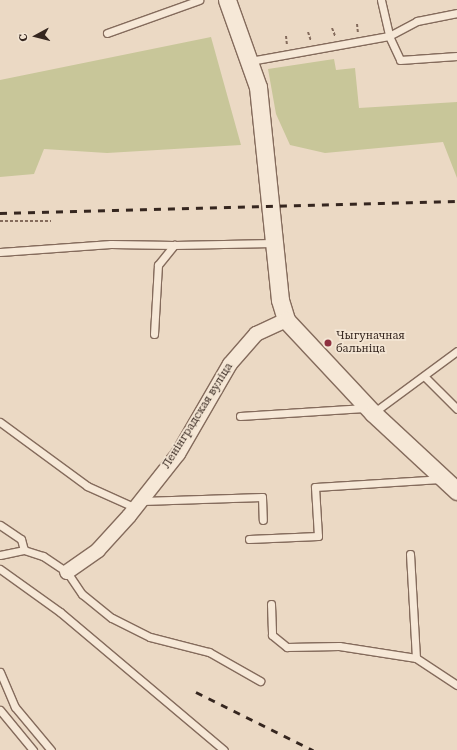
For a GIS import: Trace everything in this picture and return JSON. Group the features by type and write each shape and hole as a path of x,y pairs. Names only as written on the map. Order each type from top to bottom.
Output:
{"street":[{"path":"227,0 250,61 267,145 273,243 280,300 286,320 370,411 457,491"},
{"name":"Ленінградская вуліца","path":"67,572 98,550 139,504 178,454 230,364 256,334 286,320"}],"lane":[{"path":"107,34 199,0"},
{"path":"381,0 389,36 400,60 457,56"},
{"path":"250,61 389,36 417,21 457,13"},
{"path":"0,252 111,244 174,245 273,243"},
{"path":"154,334 158,265 174,245"},
{"path":"240,416 370,411 425,377 457,351"},
{"path":"425,377 457,409"},
{"path":"0,422 87,486 139,504 262,497 263,520"},
{"path":"249,539 318,536 315,487 444,479"},
{"path":"0,525 21,540 24,550"},
{"path":"0,555 24,550 43,556 67,572 82,594 112,618 150,637 209,652 260,681"},
{"path":"410,554 416,658"},
{"path":"0,569 60,612 224,750"},
{"path":"271,604 272,635 287,647 340,646 416,658 457,685"},
{"path":"0,672 15,707 51,750"},
{"path":"0,710 33,750"}],"path":[{"path":"0,222 51,220"}],"shaded area":[{"path":"211,37 241,145 107,153 44,149 34,174 0,177 0,80"},
{"path":"334,59 336,70 355,68 359,108 457,102 457,178 443,142 325,153 290,145 276,114 268,69"}],"railway":[{"path":"0,213 457,201"},
{"path":"196,692 313,750"}],"place":[{"name":"Чыгуначная бальніца","path":"328,343"}]}
